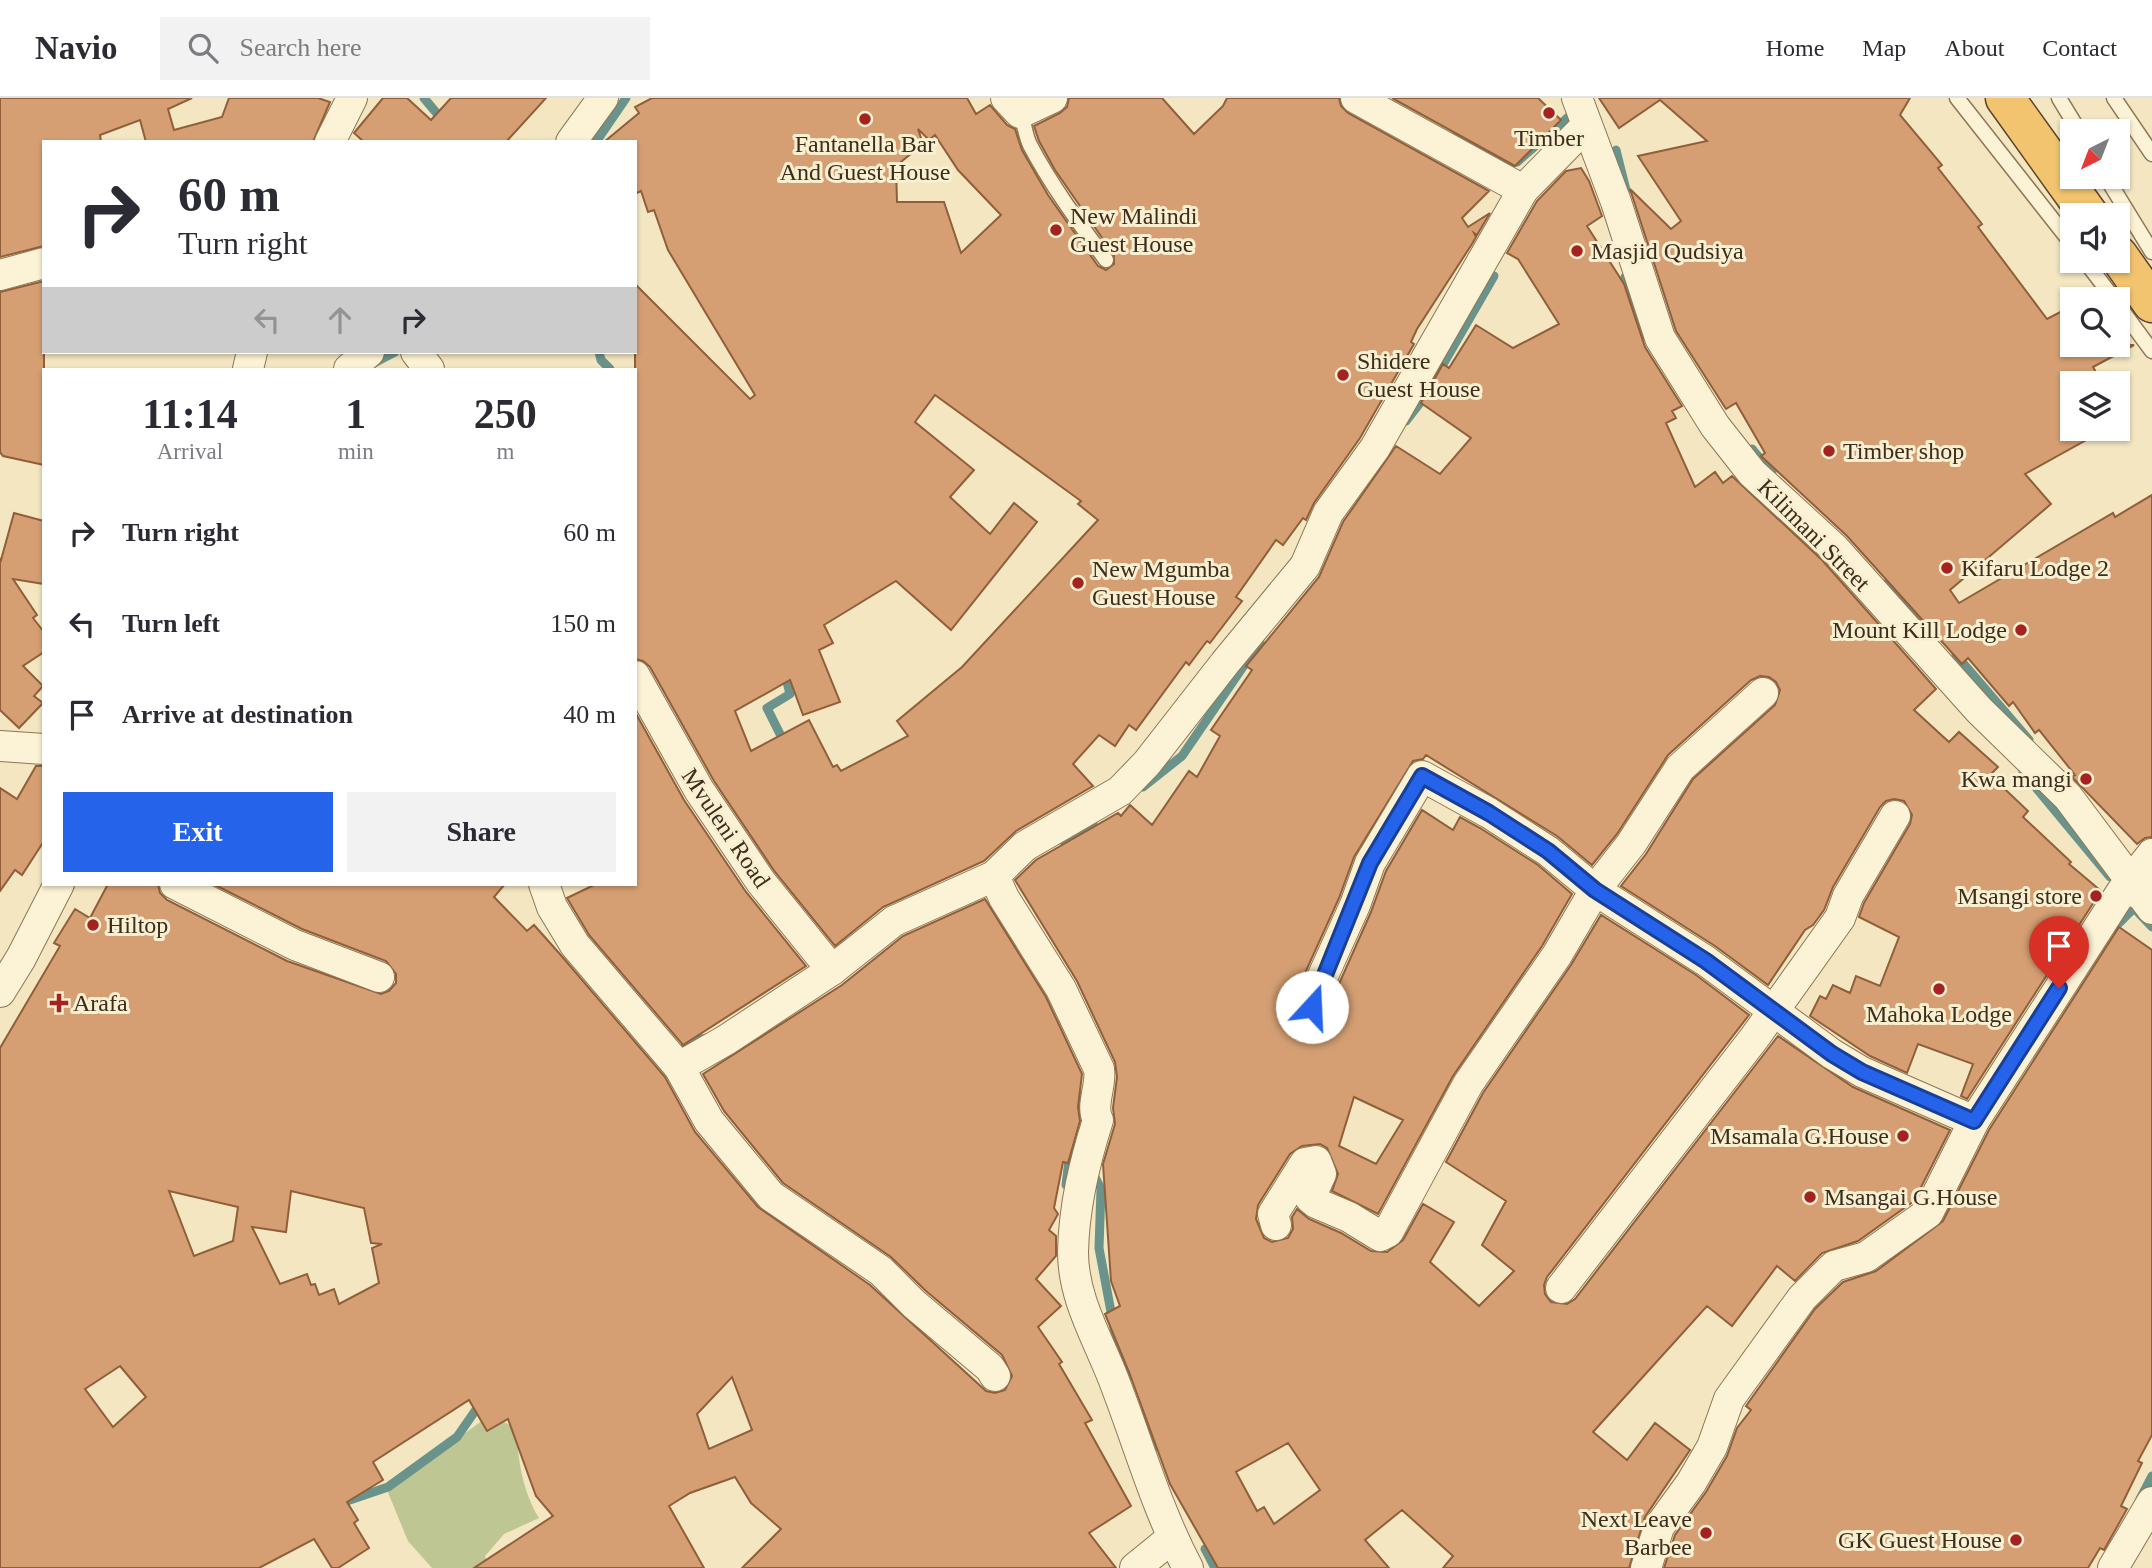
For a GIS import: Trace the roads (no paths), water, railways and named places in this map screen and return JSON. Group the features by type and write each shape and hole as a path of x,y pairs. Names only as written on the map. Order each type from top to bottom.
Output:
{"highway":[{"path":"2005,98 2080,203"},
{"path":"2130,273 2152,303"}],"street":[{"path":"331,140 352,98"},
{"path":"572,140 603,98"},
{"path":"1013,106 1052,98"},
{"path":"1356,98 1523,190"},
{"path":"679,1067 726,1040 832,970 894,921 994,876 1025,846 1120,791 1147,763 1224,663 1305,566 1328,513 1375,448 1523,190 1582,112"},
{"name":"Kilimani Street","path":"1582,112 1616,202 1660,338 1714,426 1752,473 1834,548 1979,710 2068,797 2145,900"},
{"path":"0,275 42,264"},
{"path":"350,368 367,354"},
{"path":"418,354 428,368"},
{"name":"Mvuleni Road","path":"637,680 699,790 761,882 832,970"},
{"path":"1276,1225 1273,1214 1305,1163 1316,1161 1321,1174 1310,1198 1380,1236 1388,1232 1468,1084 1557,955 1595,890 1631,844 1680,768 1763,693"},
{"path":"0,746 42,749"},
{"path":"1307,1025 1317,989 1355,905 1370,863 1422,776 1489,813 1548,851 1595,890 1706,961 1832,1054 1862,1072 1974,1121"},
{"path":"1560,1288 1840,918 1849,896 1895,816"},
{"path":"2145,900 2140,869 2152,854"},
{"path":"994,876 1004,898 1060,989 1100,1069 1095,1115 1098,1120 1082,1171 1073,1254 1083,1309 1112,1377 1172,1538 1188,1568"},
{"path":"0,992 21,958 58,886"},
{"path":"179,886 295,944 379,977"},
{"path":"545,886 552,907 575,945 679,1067 709,1121 771,1196 881,1271 914,1304 990,1367 995,1376"},
{"path":"1646,1568 1658,1527 1712,1447 1729,1399 1802,1298 1834,1266 1866,1257 1928,1213 1974,1121 2122,891 2145,900"},
{"path":"2113,1568 2152,1502"},
{"path":"1135,1568 1172,1538"}],"lane":[{"path":"1957,98 2060,229"},
{"path":"2059,98 2072,119"},
{"path":"2114,98 2152,154"},
{"path":"1013,106 1026,127 1028,142 1068,207 1106,260"},
{"path":"2113,189 2152,251"},
{"path":"2094,273 2105,287"},
{"path":"2130,321 2152,351"}],"waterway":[{"path":"424,98 444,122"},
{"path":"597,140 626,98"},
{"path":"1455,136 1509,163 1517,162 1573,113 1572,109"},
{"path":"1616,150 1626,190"},
{"path":"1406,421 1423,399 1494,276"},
{"path":"1625,277 1637,320 1646,336"},
{"path":"372,364 391,354"},
{"path":"600,354 601,360 609,368"},
{"path":"1752,449 1772,473"},
{"path":"1884,584 1932,630"},
{"path":"1143,787 1182,756 1260,642"},
{"path":"1956,655 2029,740"},
{"path":"784,670 790,694 767,708 786,746"},
{"path":"2023,772 2110,877"},
{"path":"1063,841 1093,823"},
{"path":"2114,928 2134,908 2152,927"},
{"path":"680,1052 691,1041 707,1038"},
{"path":"1074,1096 1082,1097 1075,1119"},
{"path":"1066,1185 1071,1143"},
{"path":"1093,1173 1101,1189 1099,1248 1118,1349 1128,1377"},
{"path":"341,1503 388,1487 457,1437 482,1401"},
{"path":"1141,1413 1158,1447"},
{"path":"2140,1499 2152,1476"},
{"path":"1205,1549 1215,1568"}],"place":[{"name":"Timber","path":"1549,113"},
{"name":"Fantanella Bar And Guest House","path":"865,119"},
{"name":"New Malindi Guest House","path":"1056,230"},
{"name":"Masjid Qudsiya","path":"1577,251"},
{"name":"Shidere Guest House","path":"1343,375"},
{"name":"Timber shop","path":"1829,451"},
{"name":"Kifaru Lodge 2","path":"1947,568"},
{"name":"New Mgumba Guest House","path":"1078,583"},
{"name":"Mount Kill Lodge","path":"2021,630"},
{"name":"Kwa mangi","path":"2086,779"},
{"name":"Msangi store","path":"2096,896"},
{"name":"Hiltop","path":"93,925"},
{"name":"Mahoka Lodge","path":"1939,989"},
{"name":"Arafa","path":"59,1003"},
{"name":"Msamala G.House","path":"1903,1136"},
{"name":"Msangai G.House","path":"1810,1197"},
{"name":"Next Leave Barbee","path":"1706,1533"},
{"name":"GK Guest House","path":"2016,1540"}]}
